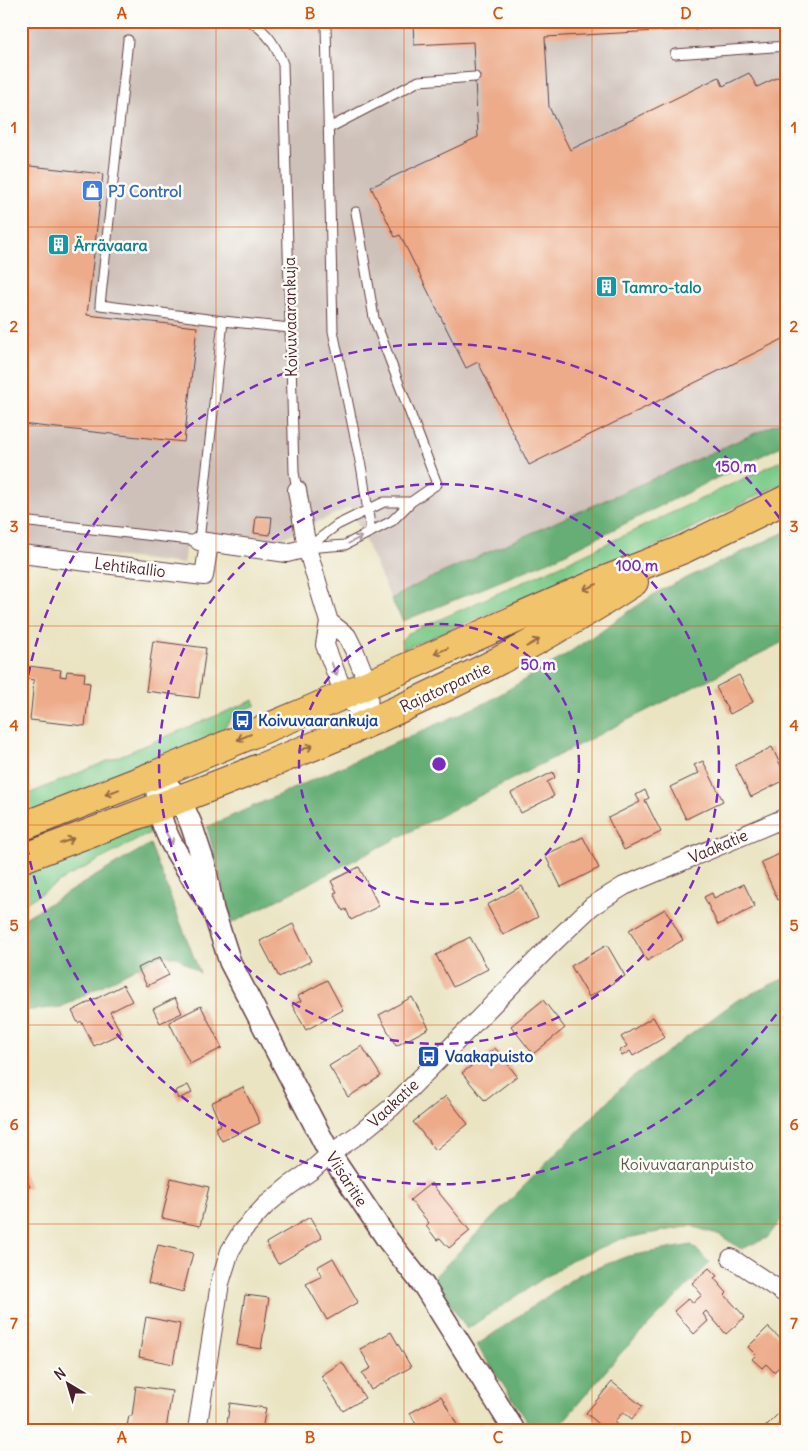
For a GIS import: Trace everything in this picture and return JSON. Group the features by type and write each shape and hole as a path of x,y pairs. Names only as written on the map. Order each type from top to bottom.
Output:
{"main road":[{"name":"Rajatorpantie","path":"21,827 157,774 600,582 684,549 787,499"},
{"name":"Rajatorpantie","path":"21,859 169,803 417,702 496,663 608,599 684,549"}],"street":[{"name":"Koivuvaarankuja","path":"297,490 307,548 329,622 325,645 356,689 369,722"},
{"path":"204,542 287,553 307,548"},
{"name":"Lehtikallio","path":"21,554 204,576 204,542"},
{"name":"Koivuvaarankuja","path":"329,622 347,636 356,689 369,722"},
{"name":"Viisaritie","path":"157,774 169,803 166,833 213,910 230,962 330,1154 370,1215 424,1286 514,1430"},
{"name":"Vaakatie","path":"197,1430 219,1291 230,1251 242,1231 266,1206 392,1107 551,944 604,897 624,886 787,817"},
{"path":"731,1258 787,1295"}],"lane":[{"name":"Koivuvaarankuja","path":"250,21 261,29 275,45 283,64 294,472 297,490"},
{"path":"326,26 334,331 362,471 371,532"},
{"path":"128,40 100,305 290,328"},
{"path":"675,54 787,46"},
{"path":"329,128 419,81 475,77"},
{"path":"307,548 345,545 392,521 411,502 437,484 374,318 356,212"},
{"path":"21,520 204,542 223,321"},
{"path":"307,548 337,525 384,502 411,502"}],"shaded area":[{"path":"21,21 787,21 787,419 426,580 391,599 350,507 278,540 188,531 183,564 21,545"}],"green space":[{"path":"787,419 787,443 554,559 403,621 391,599 426,580"},
{"path":"787,458 787,481 623,562 550,588 403,649 401,640 407,634 570,561"},
{"path":"787,531 787,640 232,923 207,827 489,701 561,658 659,591"},
{"path":"254,700 256,705 234,715 222,730 169,757 21,816 21,797"},
{"path":"139,826 154,831 67,877 21,906 21,866"},
{"path":"150,844 200,973 177,957 161,955 61,1007 21,1011 21,920"},
{"name":"Koivuvaaranpuisto","path":"787,977 787,1212 767,1238 741,1249 720,1235 691,1226 621,1239 571,1260 467,1329 433,1278 628,1081 736,1001"},
{"path":"692,1245 710,1263 620,1354 556,1430 533,1430 477,1345 578,1275 628,1256"}],"building":[{"name":"Tamro-talo","path":"413,21 787,21 787,24 545,37 549,107 570,150 719,77 723,86 749,73 757,87 787,73 787,337 529,465 478,362 466,368 400,235 395,237 371,187 478,137 473,42 414,45"},
{"name":"Ärrävaara","path":"21,165 103,174 87,315 197,327 184,442 21,424"},
{"path":"256,516 272,517 270,535 254,533"},
{"path":"153,641 206,648 199,698 146,691"},
{"path":"28,666 61,670 60,676 66,677 67,671 85,673 84,682 90,683 85,726 30,720 34,680 26,679"},
{"path":"739,675 753,702 730,714 716,687"},
{"path":"772,747 787,779 751,797 735,765"},
{"path":"703,761 723,801 686,819 670,787 699,773 694,765"},
{"path":"553,772 555,778 547,782 554,796 521,813 511,793"},
{"path":"645,790 649,798 645,800 661,832 624,850 608,818 640,802 636,795"},
{"path":"583,837 599,868 561,887 545,855"},
{"path":"784,852 787,856 787,896 778,900 761,862"},
{"path":"359,867 379,906 351,920 346,909 343,911 334,893 337,892 331,881"},
{"path":"744,884 755,907 718,925 704,897 712,893 714,898"},
{"path":"522,886 538,917 503,935 487,905"},
{"path":"665,909 683,940 647,961 629,930"},
{"path":"293,924 311,961 279,977 260,941"},
{"path":"470,937 488,969 453,987 436,955"},
{"path":"607,945 625,976 589,997 571,966"},
{"path":"160,957 169,975 147,986 138,968"},
{"path":"327,980 343,1010 306,1030 292,1005 301,1001 298,996"},
{"path":"123,985 132,1001 110,1012 121,1033 94,1046 81,1021 78,1023 72,1011"},
{"path":"412,997 429,1028 396,1046 379,1015"},
{"path":"175,998 182,1013 160,1023 153,1009"},
{"path":"543,1000 565,1028 533,1054 511,1026"},
{"path":"201,1006 222,1048 190,1064 169,1022"},
{"path":"653,1017 665,1037 633,1056 630,1051 622,1056 619,1051 627,1046 621,1037"},
{"path":"362,1046 381,1076 348,1097 329,1066"},
{"path":"495,1048 517,1076 485,1101 462,1073"},
{"path":"188,1085 192,1093 178,1099 175,1091"},
{"path":"243,1087 260,1123 222,1141 215,1128 221,1125 211,1103"},
{"path":"446,1096 468,1124 436,1150 413,1122"},
{"path":"21,1166 30,1187 21,1190"},
{"path":"171,1178 209,1187 200,1226 162,1218"},
{"path":"431,1183 470,1231 449,1248 440,1238 437,1240 426,1226 429,1223 410,1200"},
{"path":"310,1217 322,1238 278,1264 266,1243"},
{"path":"21,1232 26,1233 22,1250 21,1250"},
{"path":"158,1245 193,1253 183,1292 148,1283"},
{"path":"333,1258 358,1302 327,1320 306,1284 322,1276 317,1267"},
{"path":"709,1268 717,1276 714,1278 727,1293 725,1295 745,1317 726,1334 706,1311 703,1314 708,1321 694,1334 674,1311 689,1298 693,1303 702,1295 692,1283"},
{"path":"245,1295 269,1298 261,1349 237,1345"},
{"path":"146,1317 180,1324 173,1364 139,1357"},
{"path":"768,1327 787,1345 787,1359 774,1372 766,1364 762,1368 752,1359 756,1355 748,1347"},
{"path":"391,1332 411,1367 371,1390 362,1373 371,1368 360,1349"},
{"path":"342,1362 365,1398 343,1411 321,1376"},
{"path":"612,1382 642,1406 632,1419 623,1412 614,1422 623,1430 594,1430 599,1424 586,1413"},
{"path":"136,1386 172,1391 166,1430 127,1426 129,1416 132,1416"},
{"path":"441,1396 460,1430 419,1430 410,1413"},
{"path":"230,1403 266,1408 262,1430 226,1430"},
{"path":"787,1405 787,1430 762,1430"}],"place":[{"name":"PJ Control","path":"92,191"},
{"name":"Ärrävaara","path":"58,245"},
{"name":"Tamro-talo","path":"606,287"},
{"name":"Koivuvaarankuja","path":"242,720"},
{"name":"Vaakapuisto","path":"429,1056"}]}
